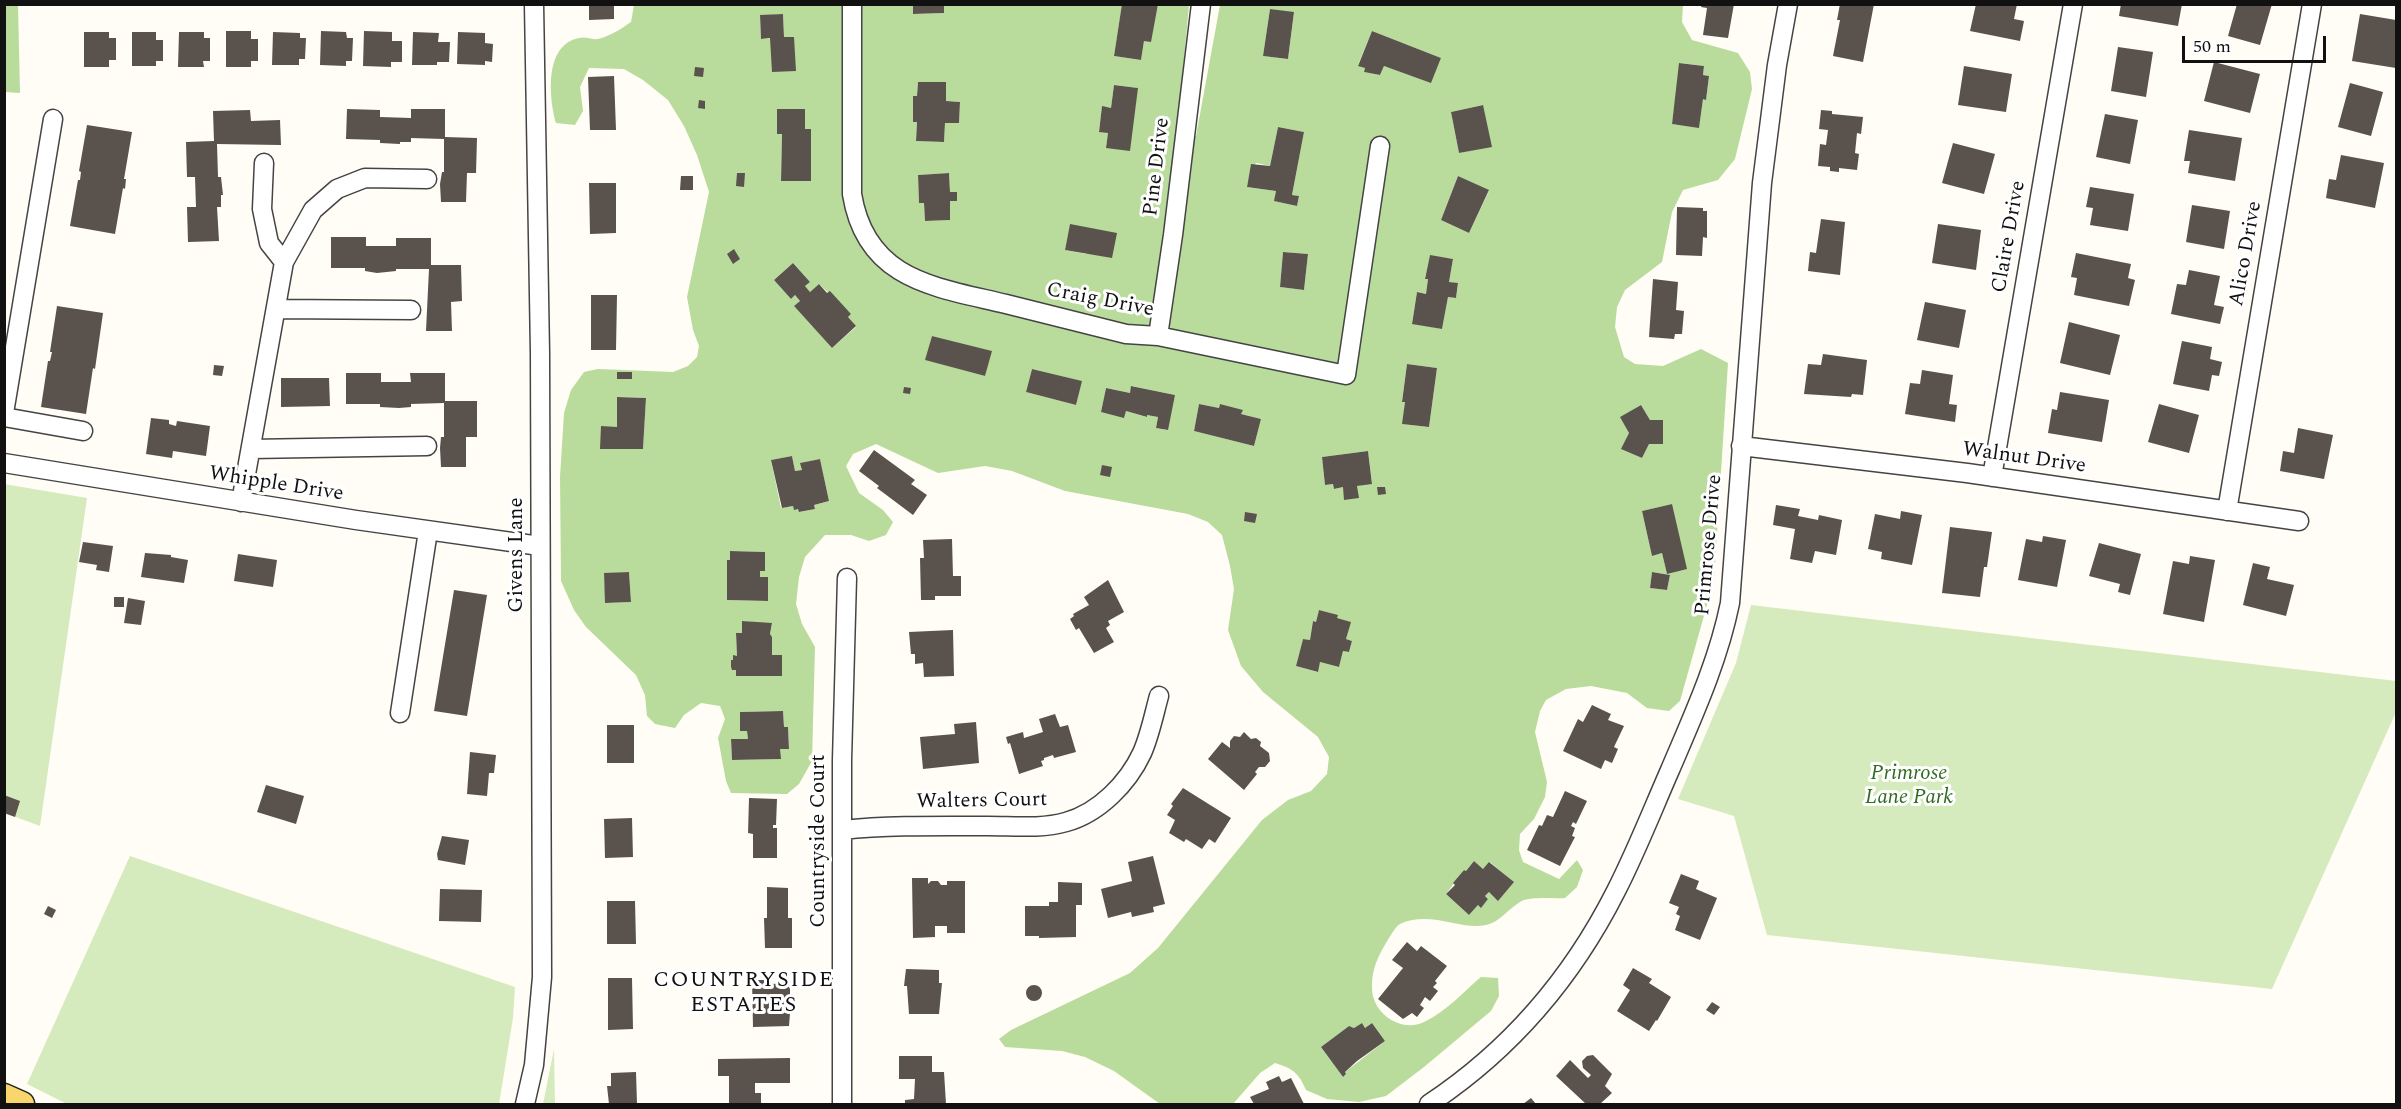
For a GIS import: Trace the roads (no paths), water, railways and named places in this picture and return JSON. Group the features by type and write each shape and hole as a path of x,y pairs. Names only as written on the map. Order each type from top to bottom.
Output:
{"main road":[{"path":"4,1096 22,1104"}],"street":[{"name":"Givens Lane","path":"525,1104 534,1065 542,977 540,353 534,4"},
{"name":"Craig Drive","path":"852,4 852,194 855,214 861,228 884,258 910,277 940,290 1126,334 1158,336 1346,375 1380,146"},
{"name":"Pine Drive","path":"1158,336 1202,4"},
{"name":"Primrose Drive","path":"1429,1104 1461,1082 1494,1054 1546,1000 1590,939 1631,860 1714,664 1725,631 1732,582 1762,183 1788,4"},
{"name":"Claire Drive","path":"1992,477 2073,4"},
{"name":"Alico Drive","path":"2227,511 2312,4"},
{"path":"4,413 53,119"},
{"path":"264,163 262,210 264,221 269,243 284,262"},
{"path":"241,502 284,262 314,210 337,189 364,178 427,179"},
{"path":"276,309 411,310"},
{"path":"4,417 83,430"},
{"path":"251,449 427,446"},
{"name":"Walnut Drive","path":"1741,446 1992,477 2300,521"},
{"name":"Whipple Drive","path":"4,463 428,531 540,546"},
{"path":"400,713 428,531"},
{"name":"Countryside Court","path":"842,1104 842,830 847,578"},
{"name":"Walters Court","path":"842,830 885,826 1030,826 1075,819 1105,801 1131,771 1147,740 1159,696"}],"district":[{"name":"COUNTRYSIDE ESTATES","path":"744,994"}],"park label":[{"name":"Primrose Lane Park","path":"1909,787"}]}
